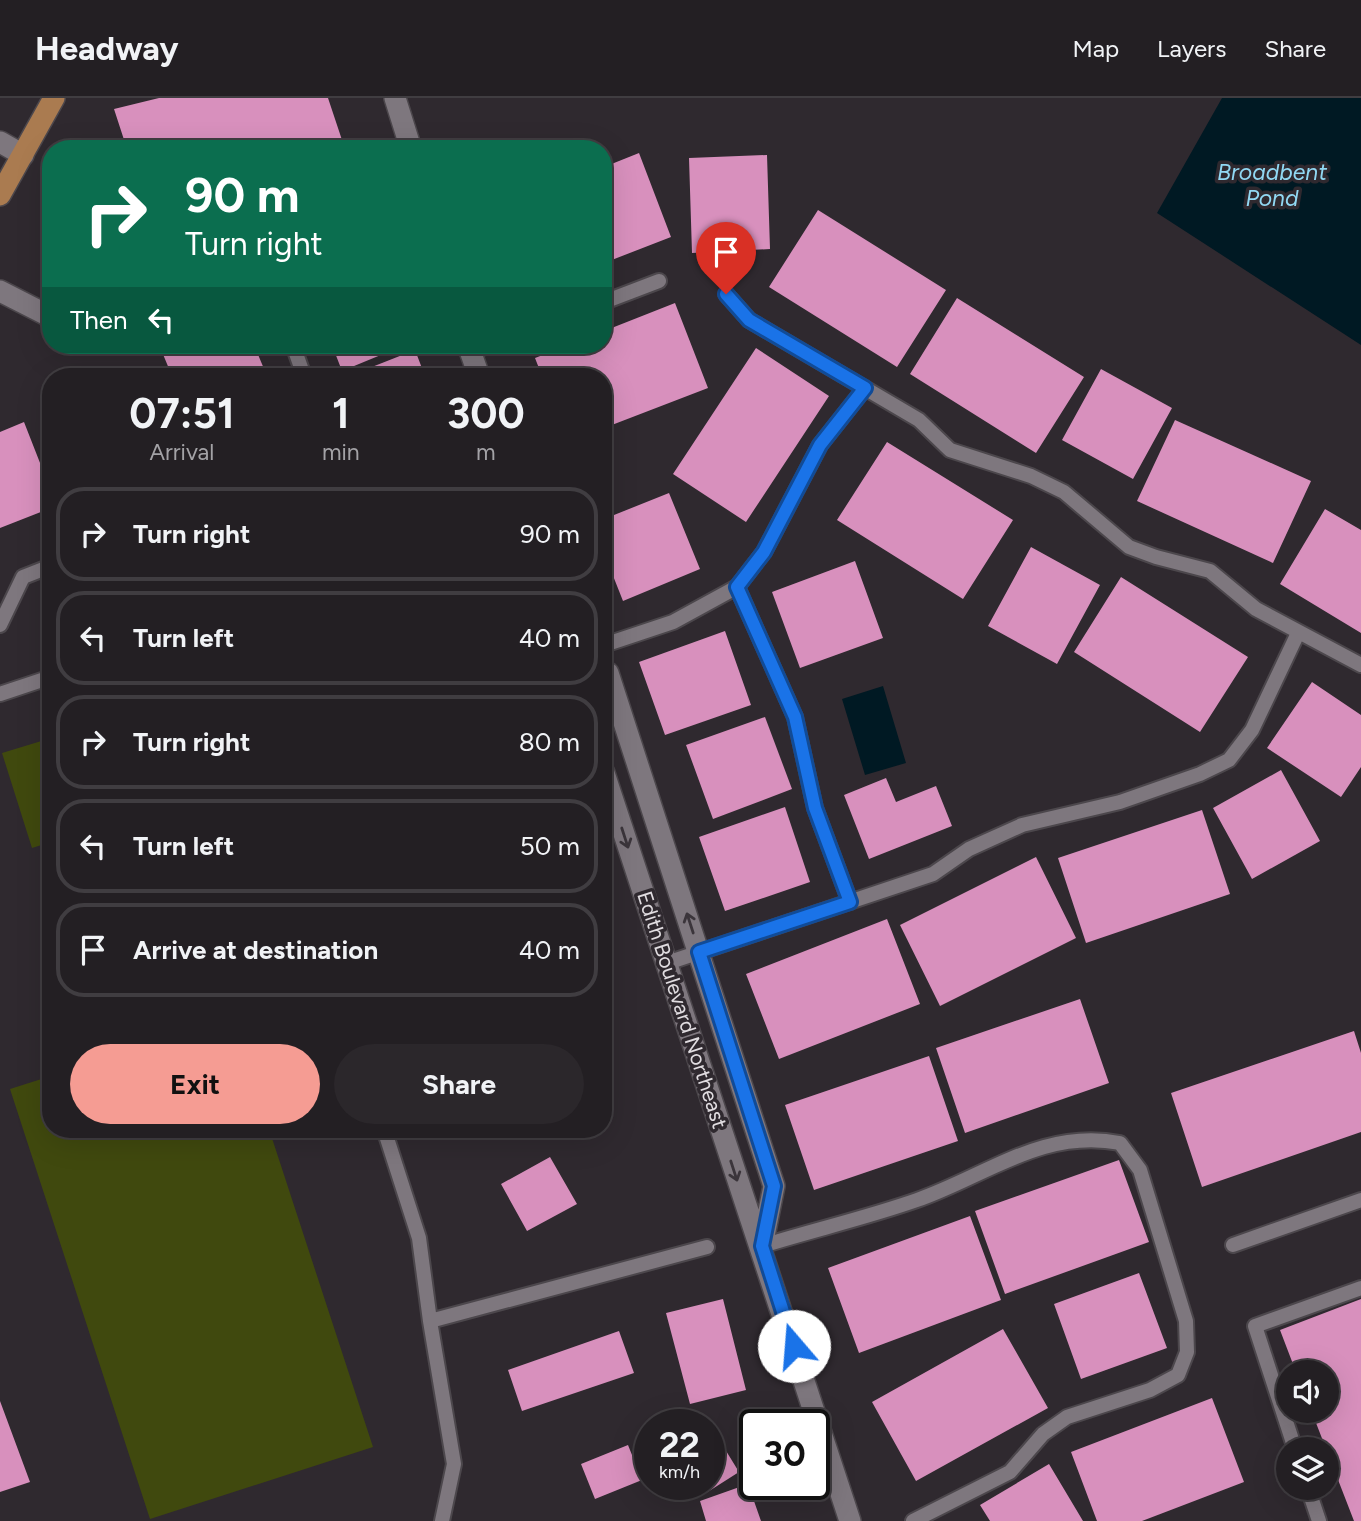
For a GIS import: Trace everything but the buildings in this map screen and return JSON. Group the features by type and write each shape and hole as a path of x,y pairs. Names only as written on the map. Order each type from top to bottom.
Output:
{"main road":[{"path":"0,195 54,98"}],"street":[{"path":"395,98 408,140"},
{"path":"0,142 23,155"},
{"path":"0,291 42,312"},
{"name":"Edith Boulevard Northeast","path":"612,685 774,1186 762,1246"},
{"name":"Edith Boulevard Northeast","path":"612,797 740,1192 762,1246 850,1521"}],"lane":[{"path":"612,299 659,281"},
{"path":"726,294 749,320 919,420 950,450 1031,476 1064,492 1129,547 1210,571 1256,609 1361,665"},
{"path":"612,642 673,622 737,587 764,552 820,445 865,388"},
{"path":"0,625 23,577 42,570"},
{"path":"737,587 795,717 815,808 850,902"},
{"path":"667,963 933,874 969,849 1022,825 1120,802 1200,774 1228,760 1252,730 1298,633"},
{"path":"0,694 42,680"},
{"path":"387,1138 419,1238 454,1464 442,1521"},
{"path":"762,1246 883,1212 958,1186 999,1162 1065,1141 1091,1138 1120,1143 1140,1170 1186,1321 1187,1352 1178,1375 1150,1390 1067,1417 1043,1434 1010,1472 913,1521"},
{"path":"1233,1245 1361,1200"},
{"path":"430,1321 706,1247"},
{"path":"1291,1437 1255,1326 1361,1288"},
{"path":"1312,1500 1319,1521"}],"green space":[{"path":"42,741 42,845 32,848 2,753"},
{"path":"42,1079 42,1138 272,1138 373,1447 150,1519 10,1089"}],"water":[{"name":"Broadbent Pond","path":"1222,98 1361,98 1361,345 1157,213"},
{"path":"883,686 906,763 865,775 842,699"}],"route":[{"path":"726,294 749,320 865,388 820,445 764,552 737,587 795,717 815,808 850,902 699,952 774,1186 762,1246 794,1346"}]}
